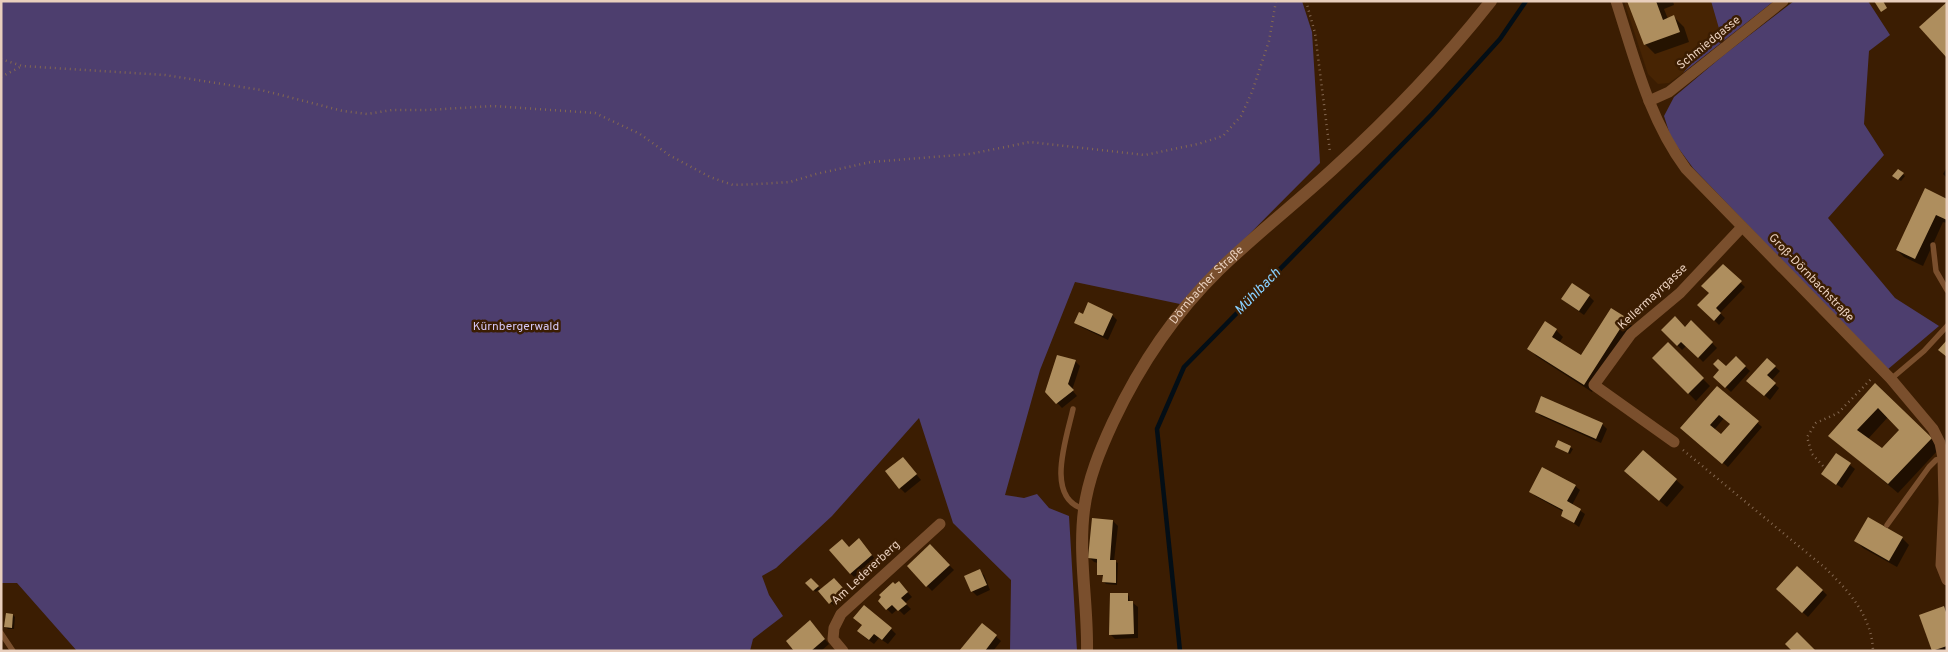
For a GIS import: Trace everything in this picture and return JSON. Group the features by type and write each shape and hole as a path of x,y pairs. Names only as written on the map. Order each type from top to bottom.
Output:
{"street":[{"name":"Dörnbacher Straße","path":"1087,651 1082,565 1084,509 1092,472 1103,443 1120,407 1139,374 1184,307 1218,271 1332,170 1426,80 1491,1"},
{"name":"Groß-Dörnbachstraße","path":"1616,1 1649,101 1661,130 1676,156 1686,169 1891,379 1933,429 1940,443 1943,458 1945,503 1941,565 1947,580"},
{"name":"Schmiedgasse","path":"1649,101 1669,92 1783,1"},
{"name":"Kellermayrgasse","path":"1674,442 1594,385 1631,334 1680,293 1742,227"},
{"name":"Am Ledererberg","path":"842,651 833,639 834,628 841,614 940,524"}],"lane":[{"path":"1933,245 1936,271 1947,290"},
{"path":"1891,379 1924,351 1947,326"},
{"path":"1073,409 1061,465 1062,485 1070,502 1084,509"},
{"path":"1887,525 1929,467 1936,460 1943,458"},
{"path":"1,633 13,651"}],"path":[{"path":"1,59 22,66 165,75 262,90 344,111 368,114 392,110 493,106 595,113 640,134 669,155 710,177 733,185 758,184 790,182 816,174 871,162 970,154 1030,142 1145,154 1198,144 1223,136 1241,116 1252,92 1269,41 1276,1"},
{"path":"1306,1 1315,33 1332,170"},
{"path":"1,77 22,66"},
{"path":"1823,466 1812,454 1807,437 1816,423 1838,413 1881,369"},
{"path":"1674,442 1842,584 1867,621 1873,640 1874,651"}],"shaded area":[{"path":"1624,1 1711,1 1720,32 1683,73 1669,83 1658,84 1648,74"}],"green space":[{"name":"Kürnbergerwald","path":"1,1 1302,1 1312,32 1320,163 1180,304 1075,282 1040,370 1005,495 1024,498 1037,494 1049,508 1069,516 1077,651 1010,651 1011,580 953,523 919,418 832,516 776,568 762,576 769,595 783,616 753,639 750,651 77,651 17,583 1,583"},
{"path":"1711,1 1774,1 1683,73 1720,32"},
{"path":"1794,1 1868,1 1890,35 1869,51 1864,124 1884,155 1828,218 1895,298 1939,326 1887,370 1693,168 1671,138 1664,116 1674,97 1725,54"}],"building":[{"path":"1627,1 1656,1 1663,20 1674,15 1680,32 1644,45"},
{"path":"1874,1 1883,1 1887,8 1881,12"},
{"path":"1947,2 1947,58 1919,27"},
{"path":"1898,169 1904,173 1898,180 1892,176"},
{"path":"1925,188 1947,199 1947,220 1936,215 1915,259 1896,250"},
{"path":"1723,264 1742,281 1716,308 1721,313 1714,321 1697,305 1709,293 1701,286"},
{"path":"1572,283 1590,295 1579,311 1561,299"},
{"path":"1088,302 1113,314 1103,336 1074,323 1079,312 1083,314"},
{"path":"1611,308 1627,318 1584,385 1527,349 1545,321 1557,329 1552,337 1581,355"},
{"path":"1675,316 1685,327 1691,320 1713,342 1698,358 1681,342 1677,346 1661,330"},
{"path":"1947,340 1947,357 1938,350"},
{"path":"1668,342 1704,378 1688,394 1652,358"},
{"path":"1057,355 1076,360 1068,384 1074,390 1056,404 1045,392"},
{"path":"1736,356 1746,366 1725,388 1713,377 1719,370 1713,364 1718,359 1726,366"},
{"path":"1767,358 1776,366 1767,375 1776,383 1764,396 1746,381"},
{"path":"1875,383 1932,438 1888,484 1828,436","holes":["1878,408 1899,430 1882,448 1857,430"]},
{"path":"1717,386 1759,421 1722,464 1680,428","holes":["1719,415 1730,424 1721,434 1710,425"]},
{"path":"1541,396 1603,423 1596,439 1535,412"},
{"path":"1558,440 1571,446 1568,453 1555,447"},
{"path":"1643,450 1677,479 1659,501 1624,471"},
{"path":"1836,453 1851,463 1836,485 1821,474"},
{"path":"903,457 917,474 899,489 885,471"},
{"path":"1542,467 1576,485 1567,501 1581,509 1574,523 1561,516 1563,510 1529,492"},
{"path":"1868,517 1903,537 1889,561 1854,541"},
{"path":"1092,518 1113,520 1110,560 1116,560 1116,583 1102,582 1103,575 1097,575 1097,559 1088,558"},
{"path":"859,538 872,555 850,574 829,550 842,539 849,547"},
{"path":"930,544 950,565 926,587 907,566"},
{"path":"1797,566 1823,590 1802,613 1776,589"},
{"path":"980,569 987,585 971,592 964,576"},
{"path":"811,578 819,586 813,591 805,583"},
{"path":"834,578 845,590 829,604 818,591"},
{"path":"899,581 908,592 901,598 907,604 898,611 892,605 886,610 878,601 881,597 879,595 893,582 895,584"},
{"path":"1110,593 1128,593 1128,601 1133,601 1134,634 1109,635"},
{"path":"864,605 892,628 882,640 874,634 869,640 857,631 862,625 853,618"},
{"path":"1944,606 1947,615 1947,646 1932,651 1919,615"},
{"path":"6,613 13,614 12,628 4,627"},
{"path":"810,620 825,639 811,651 794,651 786,641"},
{"path":"982,623 997,635 985,651 959,651"},
{"path":"1797,632 1816,651 1792,651 1785,644"}],"waterway":[{"name":"Mühlbach","path":"1180,651 1157,429 1184,367 1432,114 1500,39 1526,1"}]}
